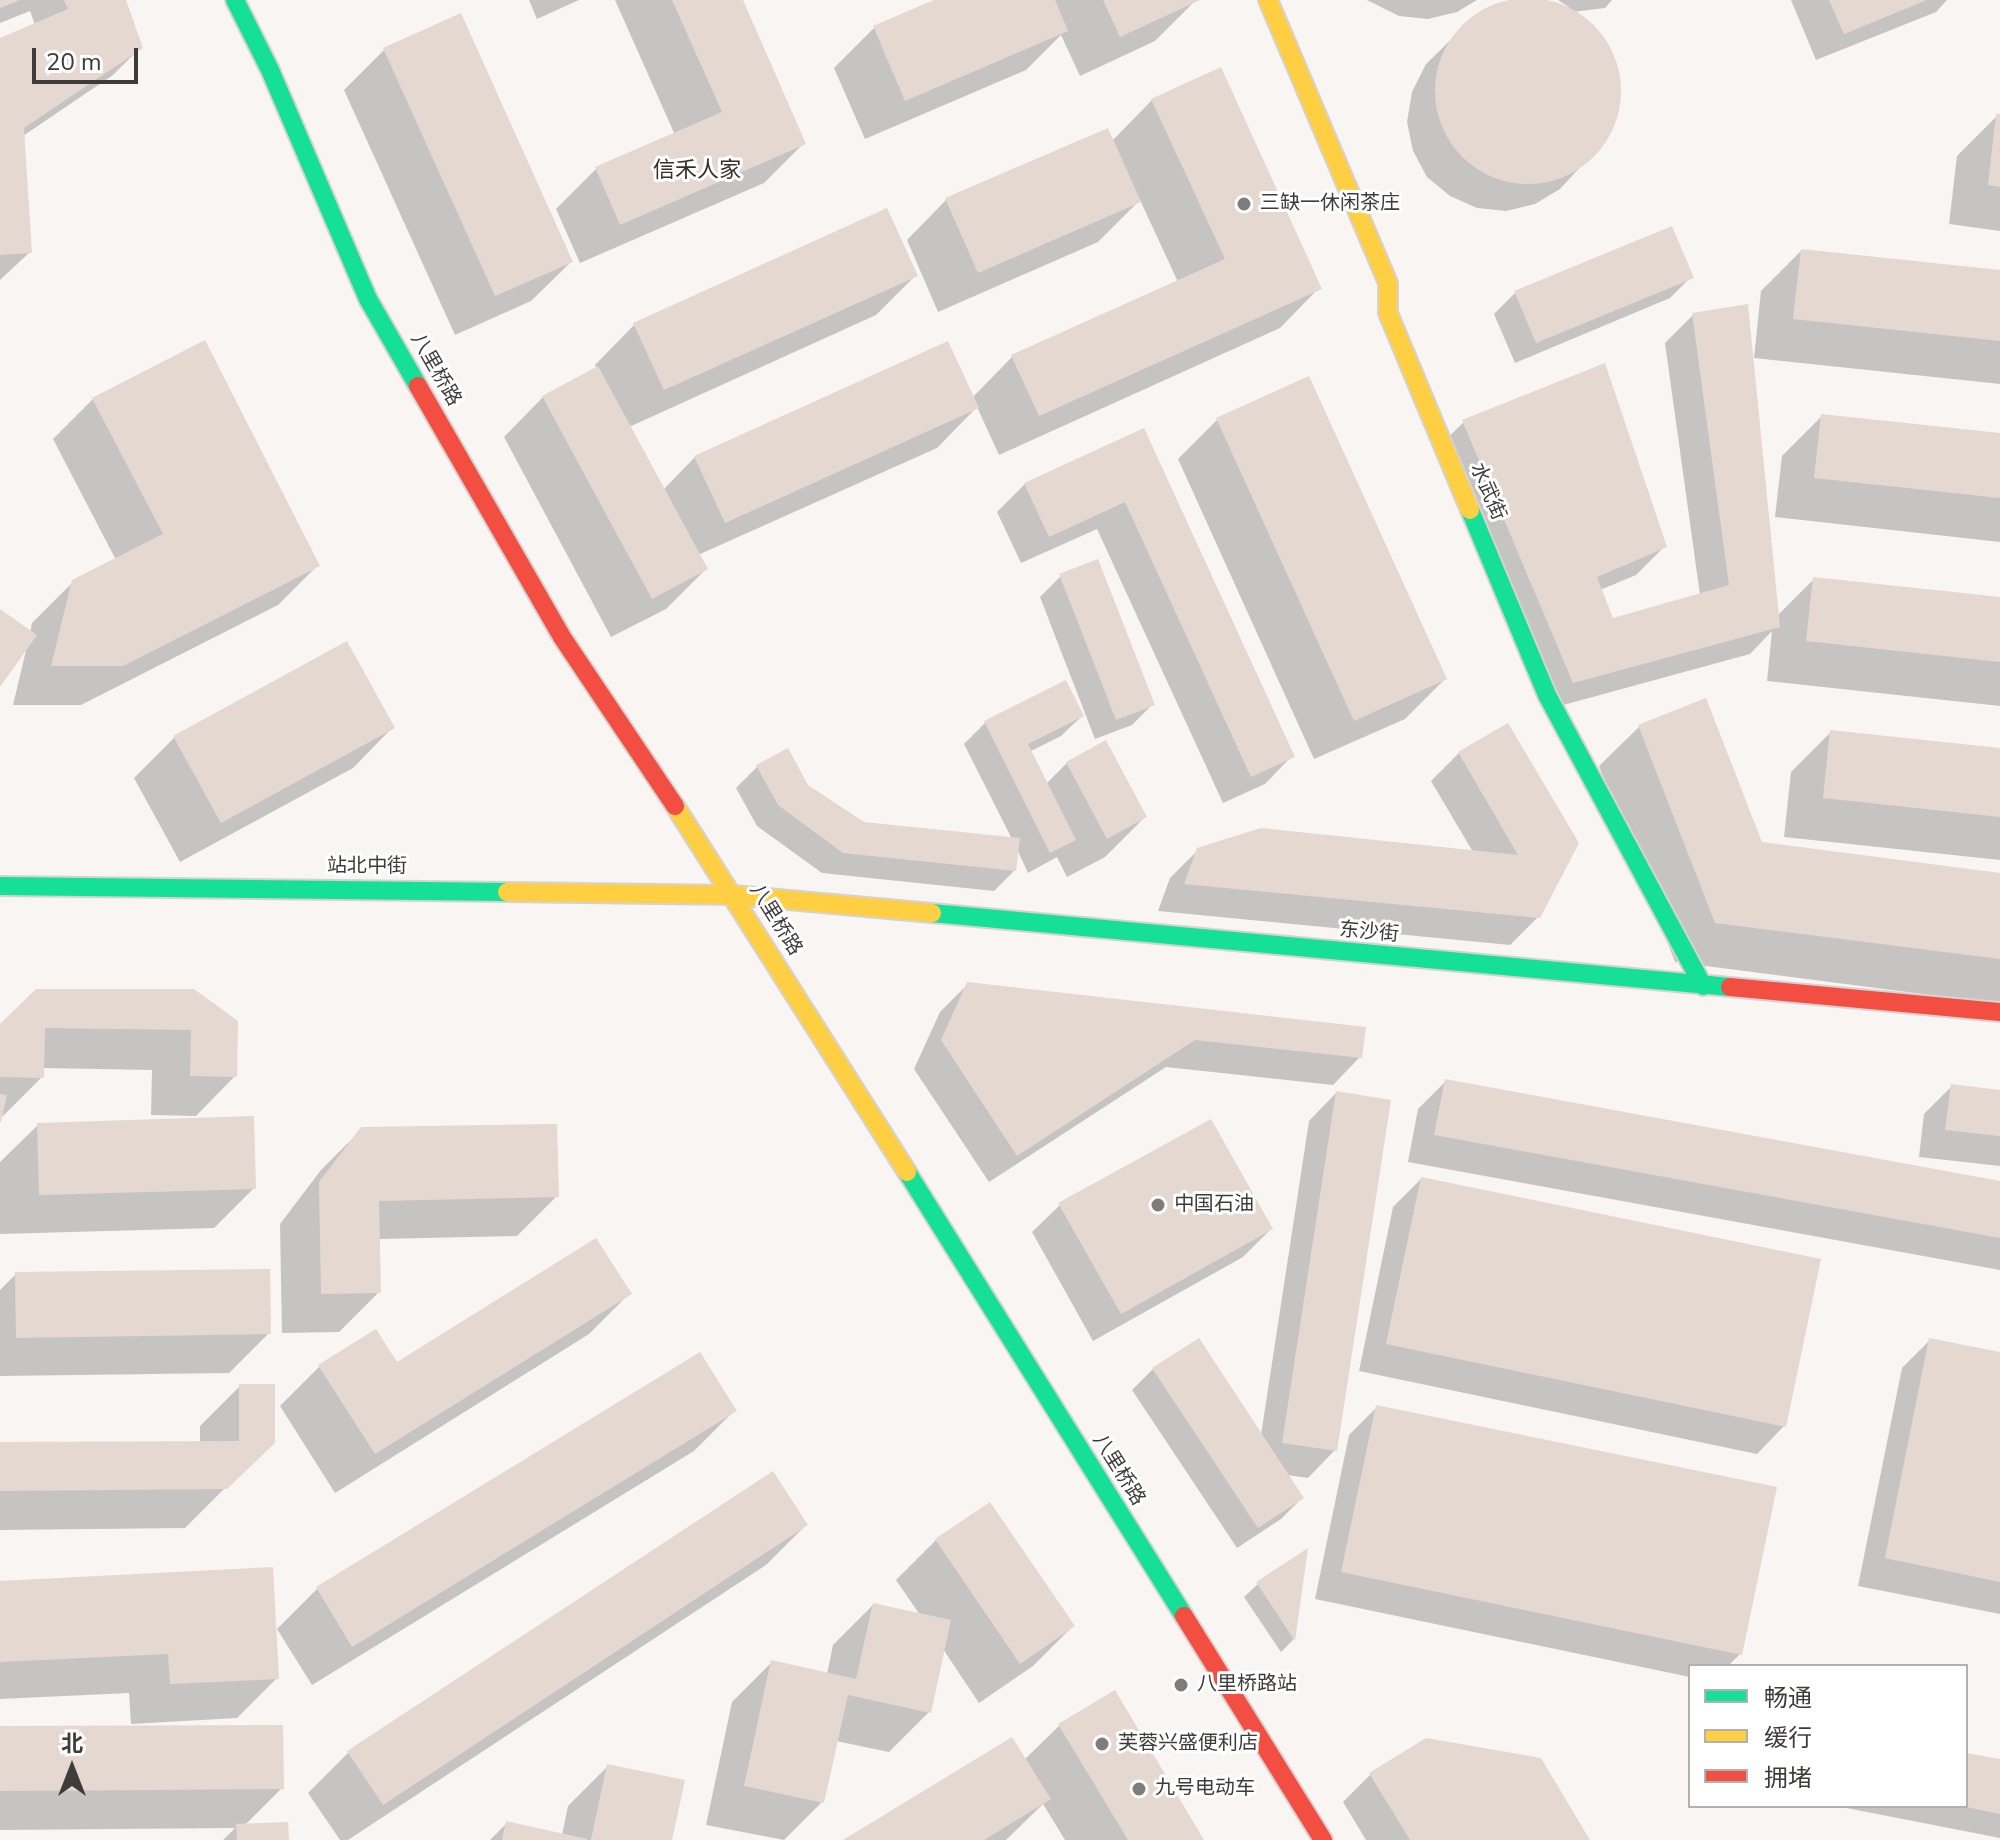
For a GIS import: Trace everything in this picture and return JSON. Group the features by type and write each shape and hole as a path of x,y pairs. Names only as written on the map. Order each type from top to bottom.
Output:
{"street":[{"name":"八里桥路","path":"235,0 270,70 368,299 562,637 734,895 1323,1840"},
{"name":"水武街","path":"1268,0 1388,283 1388,313 1547,695 1703,986"},
{"name":"站北中街","path":"0,886 734,895"},
{"name":"东沙街","path":"734,895 2000,1012"}],"building":[{"path":"0,0 20,0 0,8"},
{"path":"64,0 126,0 143,48 24,128 32,253 0,255 0,38 68,9"},
{"path":"672,0 743,0 806,144 620,225 595,167 722,112"},
{"path":"934,0 1055,0 1068,31 905,101 873,26"},
{"path":"1103,0 1200,0 1120,37"},
{"path":"1510,0 1546,0 1580,14 1605,39 1619,73 1619,109 1605,143 1580,168 1546,182 1510,182 1476,168 1451,143 1437,109 1437,73 1451,39 1476,14"},
{"path":"1829,0 1927,0 1844,34"},
{"path":"461,13 573,262 495,296 383,48"},
{"path":"1221,67 1322,289 1039,416 1011,355 1225,259 1151,99"},
{"path":"1996,114 2000,114 2000,187 1988,185"},
{"path":"1108,128 1141,202 978,273 945,198"},
{"path":"887,208 918,276 664,390 633,323"},
{"path":"1672,226 1694,278 1536,343 1514,291"},
{"path":"1801,249 2000,270 2000,341 1793,319"},
{"path":"1748,304 1780,627 1573,683 1462,420 1605,363 1667,547 1597,577 1613,618 1729,585 1692,313"},
{"path":"205,340 320,566 123,666 51,666 72,580 163,534 92,398"},
{"path":"948,341 979,408 725,523 694,456"},
{"path":"598,366 708,569 652,599 542,396"},
{"path":"1309,376 1447,679 1354,721 1216,418"},
{"path":"1821,414 2000,433 2000,498 1814,478"},
{"path":"1144,428 1295,757 1251,777 1125,502 1049,537 1024,483"},
{"path":"1098,559 1155,705 1116,720 1059,574"},
{"path":"1813,577 2000,597 2000,662 1806,641"},
{"path":"0,609 37,635 0,687"},
{"path":"347,641 395,728 221,823 173,736"},
{"path":"1066,680 1084,716 1028,744 1076,840 1050,853 984,721"},
{"path":"1706,698 1762,842 2000,873 2000,959 1715,923 1638,725"},
{"path":"1508,723 1579,843 1540,918 1184,884 1197,848 1261,828 1518,855 1458,752"},
{"path":"1830,730 2000,748 2000,817 1823,798"},
{"path":"1106,740 1147,817 1107,839 1066,762"},
{"path":"788,748 808,785 864,822 1020,838 1016,871 843,853 778,805 756,765"},
{"path":"967,982 1366,1027 1362,1058 1195,1040 1017,1156 941,1040"},
{"path":"36,989 194,989 238,1021 237,1077 190,1076 191,1030 45,1028 44,1078 0,1077 0,1024"},
{"path":"1445,1079 2000,1181 2000,1238 1434,1135"},
{"path":"1951,1084 2000,1090 2000,1136 1945,1130"},
{"path":"1336,1091 1391,1100 1337,1451 1282,1443"},
{"path":"0,1094 7,1095 1,1122 0,1122"},
{"path":"254,1116 256,1189 39,1195 37,1123"},
{"path":"1211,1119 1273,1229 1121,1314 1058,1203"},
{"path":"557,1124 559,1197 379,1201 381,1293 321,1294 319,1182 361,1127"},
{"path":"1421,1177 1821,1259 1786,1427 1386,1344"},
{"path":"596,1238 632,1294 375,1454 318,1365 376,1329 397,1362"},
{"path":"270,1269 271,1334 16,1338 15,1272"},
{"path":"1199,1338 1304,1498 1258,1528 1152,1368"},
{"path":"1929,1338 2000,1352 2000,1582 1885,1558"},
{"path":"700,1352 737,1411 352,1647 316,1587"},
{"path":"239,1384 275,1384 275,1443 227,1489 0,1491 0,1442 239,1441"},
{"path":"1376,1405 1777,1487 1742,1655 1341,1572"},
{"path":"773,1471 808,1525 383,1805 347,1751"},
{"path":"990,1502 1075,1626 1020,1664 935,1539"},
{"path":"1308,1548 1295,1641 1256,1582"},
{"path":"273,1567 279,1679 170,1684 168,1654 0,1662 0,1581"},
{"path":"873,1603 951,1620 931,1713 848,1695 824,1803 744,1786 771,1660 856,1679"},
{"path":"1115,1690 1204,1840 1128,1840 1058,1724"},
{"path":"283,1725 284,1789 0,1791 0,1726"},
{"path":"1012,1737 1051,1799 984,1840 843,1840"},
{"path":"1426,1738 1541,1758 1590,1840 1410,1840 1369,1773"},
{"path":"1968,1753 2000,1759 2000,1814 1968,1807"},
{"path":"607,1764 685,1780 672,1840 591,1840"},
{"path":"506,1821 587,1839 587,1840 502,1840"},
{"path":"288,1822 289,1840 237,1840 236,1824"}],"traffic: fast":[{"path":"235,0 270,70 368,299 418,386"},
{"path":"1470,510 1547,695 1703,986"},
{"path":"0,886 507,892"},
{"path":"932,913 1730,987"},
{"path":"907,1172 1184,1616"}],"traffic: slow":[{"path":"1268,0 1388,283 1388,313 1470,510"},
{"path":"675,806 907,1172"},
{"path":"507,892 734,895 932,913"}],"traffic: jam":[{"path":"418,386 562,637 675,806"},
{"path":"1730,987 2000,1012"},
{"path":"1184,1616 1323,1840"}],"place":[{"name":"三缺一休闲茶庄","path":"1244,204"},
{"name":"中国石油","path":"1158,1205"},
{"name":"八里桥路站","path":"1181,1685"},
{"name":"芙蓉兴盛便利店","path":"1102,1744"},
{"name":"九号电动车","path":"1139,1789"}],"district":[{"name":"信禾人家","path":"697,172"}]}
